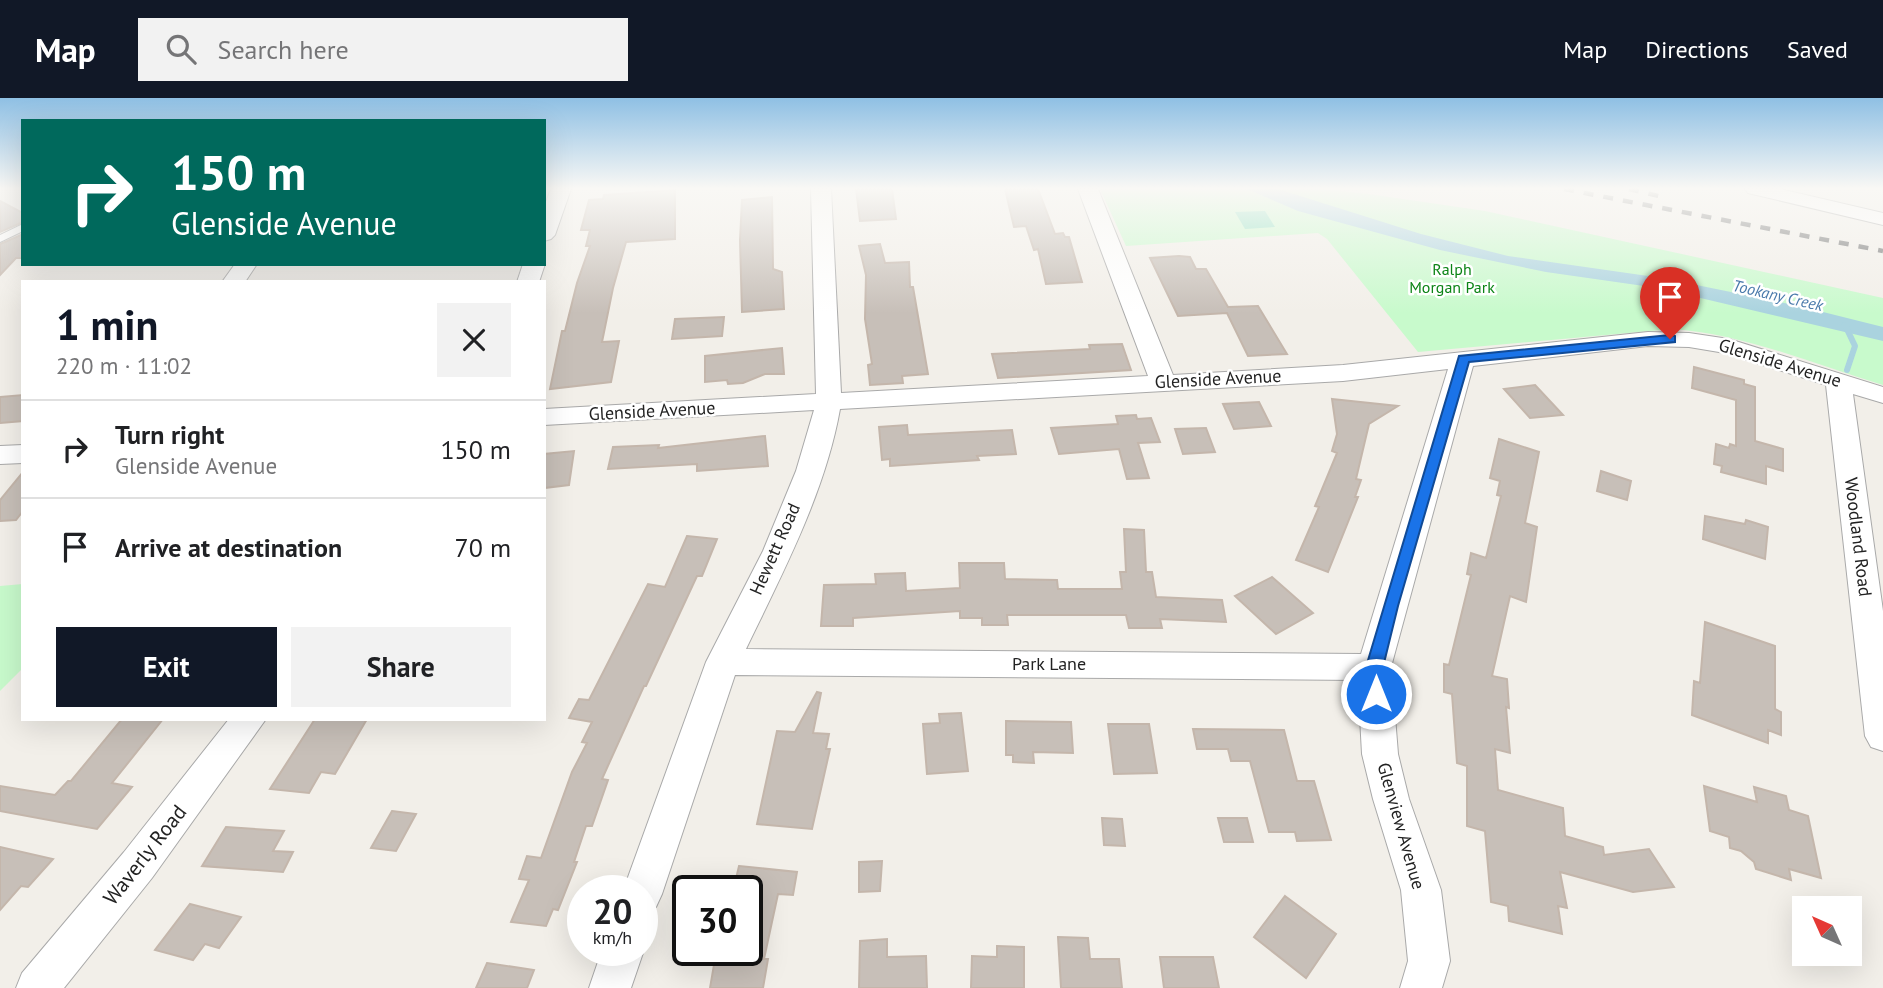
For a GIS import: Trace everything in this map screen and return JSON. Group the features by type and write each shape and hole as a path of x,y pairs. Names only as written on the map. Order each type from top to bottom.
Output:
{"street":[{"name":"Hewett Road","path":"649,875 723,662 778,551 822,436 829,401 823,231"},
{"path":"1104,231 1163,382"},
{"name":"Glenside Avenue","path":"546,417 1343,373 1648,339 1689,340 1729,346 1883,395"},
{"name":"Glenview Avenue","path":"1421,988 1429,961 1421,890 1391,799 1380,754 1374,667 1463,359"},
{"path":"1390,367 1411,374 1429,386 1435,392 1445,420"},
{"name":"Woodland Road","path":"1838,380 1883,736"},
{"path":"0,455 21,454"},
{"name":"Park Lane","path":"723,662 1374,667"},
{"name":"Waverly Road","path":"37,988 138,865 247,721"},
{"path":"610,988 618,966"}],"lane":[{"path":"0,239 16,231"}],"green space":[{"name":"Ralph Morgan Park","path":"1119,231 1574,231 1883,298 1883,385 1752,343 1672,329 1418,352 1327,239 1318,233 1126,246"},
{"path":"21,584 21,670 0,691 0,586"}],"water":[{"path":"1369,231 1410,231 1508,256 1662,278 1799,306 1883,327 1883,341 1658,288 1546,272 1440,250"}],"building":[{"path":"590,231 675,231 675,239 626,242 602,342 619,341 611,382 550,389 562,331 565,331 590,246 586,246"},
{"path":"740,231 772,231 773,269 782,272 784,309 742,312"},
{"path":"1028,231 1054,231 1055,234 1063,233 1065,237 1069,237 1082,282 1046,284 1038,249 1034,250"},
{"path":"21,235 21,258 16,258 0,275 0,244"},
{"path":"880,244 885,263 909,262 910,287 913,287 928,374 902,376 903,383 870,385 868,365 872,364 865,319 866,275 859,246"},
{"path":"1190,257 1196,269 1206,269 1228,307 1258,306 1287,354 1248,356 1227,313 1178,316 1150,258"},
{"path":"724,317 722,336 672,339 675,319"},
{"path":"1122,344 1131,370 998,378 992,354 1090,349 1089,345"},
{"path":"782,348 784,374 765,374 743,383 728,384 727,380 705,382 705,356"},
{"path":"1694,367 1744,380 1744,384 1755,387 1755,441 1783,449 1783,471 1766,466 1766,484 1721,472 1722,466 1714,464 1716,444 1729,448 1730,444 1736,446 1736,400 1692,388"},
{"path":"1535,385 1563,415 1530,418 1504,389"},
{"path":"21,395 21,421 0,423 0,397"},
{"path":"1332,399 1398,406 1369,424 1356,479 1361,480 1355,497 1358,497 1328,572 1296,560 1319,507 1315,506 1337,453 1332,451 1337,434"},
{"path":"1259,402 1271,426 1234,429 1223,404"},
{"path":"1136,415 1137,419 1151,418 1160,442 1138,443 1149,478 1127,479 1119,449 1059,454 1051,428 1118,424 1116,416"},
{"path":"907,425 908,435 1012,430 1016,454 977,456 979,460 890,466 890,459 882,460 879,427"},
{"path":"1206,428 1215,452 1183,454 1175,429"},
{"path":"765,436 768,466 697,471 697,464 608,469 613,447 659,445 658,448"},
{"path":"1499,439 1539,452 1525,523 1537,527 1526,602 1510,596 1492,676 1507,679 1509,708 1506,707 1510,753 1495,749 1498,790 1563,808 1565,836 1603,847 1604,855 1649,849 1674,887 1633,892 1560,872 1567,908 1558,906 1562,934 1509,921 1508,906 1491,902 1485,831 1467,826 1467,766 1457,763 1452,694 1444,692 1444,664 1449,665 1471,575 1467,574 1471,553 1486,558 1501,496 1497,495 1500,481 1490,478"},
{"path":"574,451 569,485 546,488 546,454"},
{"path":"1601,471 1631,481 1627,500 1597,491"},
{"path":"21,474 21,514 16,520 0,521 0,500"},
{"path":"1705,516 1745,524 1746,520 1768,527 1765,559 1703,539"},
{"path":"1124,529 1144,530 1146,572 1152,572 1156,597 1222,600 1226,622 1160,619 1162,628 1129,628 1126,615 1007,615 1008,625 982,625 982,618 960,618 960,611 853,618 853,626 821,626 824,585 876,584 875,574 905,573 906,591 960,588 959,563 1004,563 1005,579 1057,580 1058,589 1122,589 1120,572 1126,572"},
{"path":"687,536 717,539 702,576 697,576 602,779 608,780 592,826 586,826 572,875 567,875 567,887 558,910 553,909 546,926 511,922 529,880 519,879 527,856 541,858 572,772 587,743 582,742 592,722 569,718 579,699 589,700 648,584 665,587"},
{"path":"1272,577 1313,613 1276,634 1235,596"},
{"path":"1705,622 1775,646 1775,709 1781,712 1781,735 1768,730 1768,743 1692,715 1694,681 1700,683"},
{"path":"817,692 821,693 813,733 829,734 826,749 830,749 812,829 757,824 777,731 795,732"},
{"path":"961,713 968,771 927,774 923,724 940,723 939,714"},
{"path":"120,721 161,721 112,783 132,787 97,829 0,811 0,786 55,795 71,781"},
{"path":"314,721 366,721 335,774 321,772 309,793 270,789"},
{"path":"1006,721 1071,722 1073,753 1033,752 1034,763 1013,762 1013,755 1006,755"},
{"path":"1108,724 1149,724 1157,773 1114,774"},
{"path":"1193,729 1284,730 1297,781 1314,781 1331,840 1297,841 1295,832 1269,832 1250,761 1231,761 1228,749 1197,749"},
{"path":"1704,786 1757,802 1754,787 1786,796 1789,810 1808,816 1821,878 1789,869 1791,880 1756,869 1754,862 1741,851 1730,848 1729,837 1710,831"},
{"path":"392,811 416,814 396,851 371,848"},
{"path":"1102,818 1122,819 1125,846 1104,845"},
{"path":"1218,818 1247,818 1253,842 1224,842"},
{"path":"226,827 284,831 273,851 293,852 283,872 202,866"},
{"path":"0,847 53,859 28,887 21,886 0,910"},
{"path":"882,861 880,891 859,892 859,862"},
{"path":"739,866 797,872 793,895 778,894 764,959 768,959 763,988 710,988 714,966 763,966 763,875 737,875"},
{"path":"1285,896 1336,934 1306,978 1254,937"},
{"path":"190,904 241,917 219,948 205,944 193,960 155,950"},
{"path":"1058,937 1088,938 1090,959 1119,959 1122,988 1061,988"},
{"path":"887,939 887,957 926,956 927,988 859,988 860,941"},
{"path":"997,946 1024,947 1024,988 971,988 972,956 997,957"},
{"path":"1160,957 1213,957 1219,988 1164,988"},
{"path":"487,963 534,970 527,988 476,988"}],"waterway":[{"path":"1845,325 1855,346 1847,370"}],"railway":[{"path":"1778,231 1883,251"}],"route":[{"path":"1376,694 1374,667 1463,359 1648,339 1670,339"}],"water label":[{"name":"Tookany Creek","path":"1778,295"}]}
